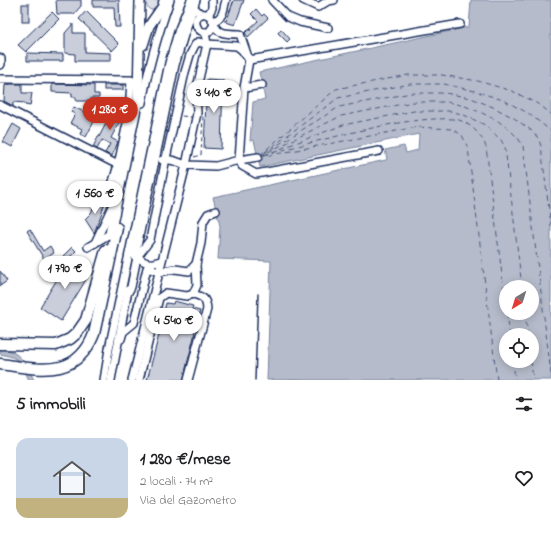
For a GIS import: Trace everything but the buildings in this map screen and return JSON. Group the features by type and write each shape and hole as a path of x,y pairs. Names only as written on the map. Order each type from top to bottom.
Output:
{"highway":[{"path":"0,344 56,345 70,339 78,333 86,320 104,258 114,231"},
{"path":"0,364 43,370 55,369 76,360 85,351 91,343 94,334 114,231"}],"main road":[{"path":"114,231 142,103 143,45 149,26 166,1"},
{"path":"140,2 147,12 155,14 159,12"},
{"path":"114,231 115,191 138,99 140,2"},
{"path":"0,59 0,64"}],"street":[{"path":"104,380 109,349 169,64 190,0"},
{"path":"110,380 168,97 184,35 196,0"},
{"path":"212,0 212,8 205,15 196,20 196,27 200,31 205,32 212,29 214,23 222,16 226,0"},
{"path":"272,0 288,17 300,22 328,28"},
{"path":"303,0 318,7 330,0"},
{"path":"142,103 149,67 163,18 166,1"},
{"path":"194,8 205,15 212,17 214,23 221,32 240,34 249,60 244,88 239,160 242,166 256,174 379,151"},
{"path":"249,60 460,24"},
{"path":"184,35 192,27 196,27"},
{"path":"132,380 186,165 197,113 196,92 207,44 205,32"},
{"path":"136,255 150,240 166,159 190,54 195,45 198,42 237,46 249,60"},
{"path":"0,79 131,80 129,114 118,165 115,191 111,207 95,243"},
{"path":"244,88 262,85"},
{"path":"0,105 118,165"},
{"path":"146,207 150,202 156,167 161,161 166,159 186,165 216,166 258,157"},
{"path":"193,294 196,285 196,264 201,243 202,222 208,214 216,211"},
{"path":"104,258 102,251 98,248 94,246 88,247 114,231"},
{"path":"136,255 142,261 151,264 161,261"},
{"path":"115,357 118,353 123,332 134,323 147,268 159,272 175,269 189,271 196,264"},
{"path":"139,380 159,298 166,293 187,296 193,294 206,301 207,309 188,380"}],"shaded area":[{"path":"146,0 160,0 160,4 156,10 151,10 146,5"}],"water":[{"path":"471,0 551,0 551,380 267,380 271,261 218,259 220,226 213,197 386,160 385,150 404,146 406,153 418,150 419,134 260,167 254,140 250,141 253,102 265,99 259,72 469,27"},
{"path":"0,348 13,352 22,359 34,380 29,380 16,359 0,354"}],"ferry route":[{"path":"260,155 336,89 408,75 442,75 478,81 512,91 540,105 551,114"},
{"path":"265,152 338,98 410,84 444,84 475,91 503,100 528,113 551,131"},
{"path":"263,154 339,107 411,93 445,93 471,98 514,118 532,131 538,138 541,146 551,226"},
{"path":"260,156 341,116 413,102 447,102 465,106 498,121 511,131 523,146 551,374"},
{"path":"264,155 343,125 414,111 449,111 462,114 485,125 501,140 505,147 521,280"},
{"path":"264,155 349,133 406,122 427,119 450,119 459,120 468,124 479,134 486,147 503,280"},
{"path":"260,157 417,127 452,129 462,135 468,148 497,380"},
{"path":"508,320 509,328"},
{"path":"526,320 527,328"},
{"path":"514,368 515,380"},
{"path":"532,368 533,380"}],"railway":[{"path":"255,380 258,294"}]}
